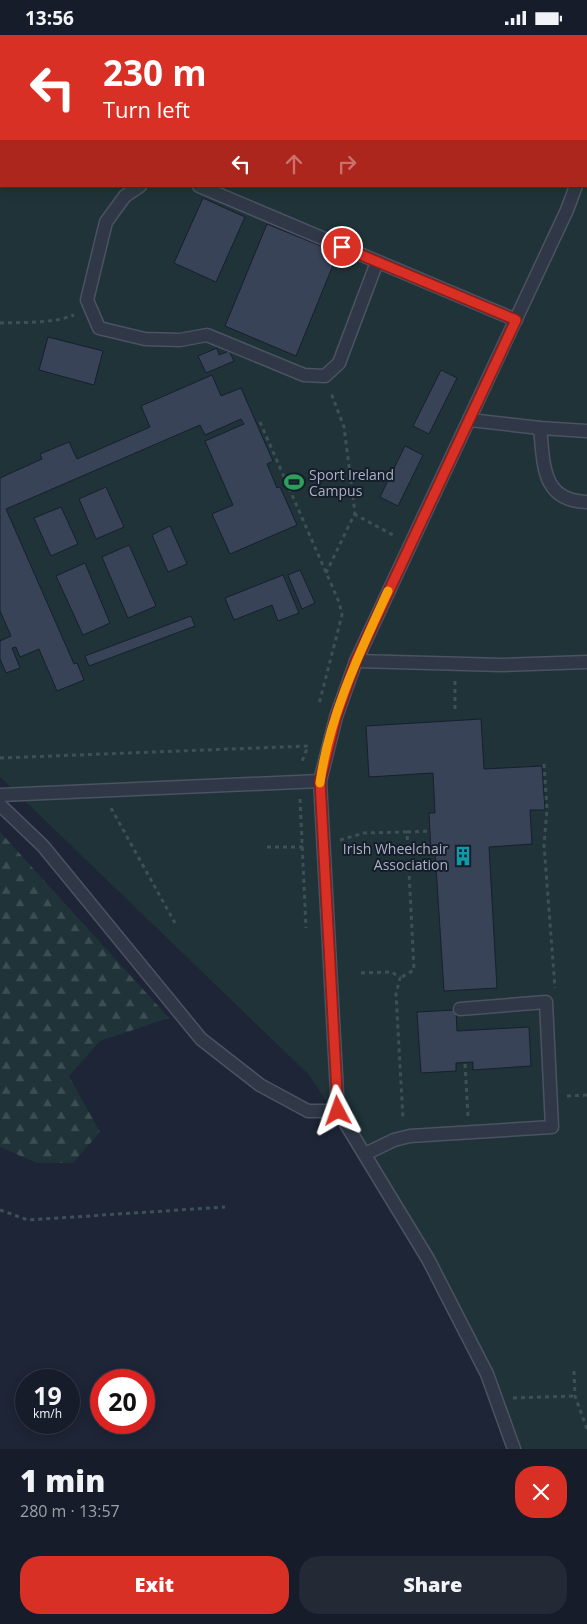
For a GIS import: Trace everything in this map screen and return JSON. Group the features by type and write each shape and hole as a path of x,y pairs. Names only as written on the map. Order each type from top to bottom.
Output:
{"lane":[{"path":"138,187 125,196 106,222 87,300 99,328 145,339 180,340 207,335 304,375 325,376 338,363 377,261"},
{"path":"201,187 516,320"},
{"path":"514,1449 487,1374 428,1259 338,1111 320,781 336,717 356,661 470,420 576,187"},
{"path":"470,420 540,429 587,431"},
{"path":"540,429 546,474 550,486 559,495 573,502 587,503"},
{"path":"356,661 503,665 587,662"},
{"path":"0,795 320,781"},
{"path":"0,805 42,845 201,1039 260,1085 308,1111 338,1111"},
{"path":"365,1154 394,1140 410,1136 552,1127 546,1003 460,1009"}],"path":[{"path":"0,323 62,320 91,309"},
{"path":"325,376 344,427 354,513 326,573"},
{"path":"260,422 326,573 342,615 318,709"},
{"path":"455,663 455,713"},
{"path":"306,928 298,772 310,737"},
{"path":"0,758 308,746"},
{"path":"544,764 547,809 544,845 555,988"},
{"path":"104,791 113,812 175,923"},
{"path":"113,812 119,809"},
{"path":"364,833 430,831"},
{"path":"400,977 414,970 407,832"},
{"path":"360,973 392,971 400,977"},
{"path":"400,977 396,994 403,1122"},
{"path":"465,1064 468,1132"},
{"path":"0,1209 28,1220 225,1207"},
{"path":"574,1371 575,1396 587,1429"},
{"path":"496,1398 575,1396"}],"green space":[{"name":"Sport Ireland Campus","path":"0,187 587,187 587,1449 513,1449 504,1418 405,1222 309,1075 0,777"},
{"path":"0,832 169,1018 100,1041 69,1076 100,1132 73,1163 37,1163 0,1147"}],"building":[{"path":"203,198 245,217 216,282 174,263"},
{"path":"267,224 338,253 296,356 225,326"},
{"path":"48,337 103,351 94,385 39,370"},
{"path":"217,348 219,355 229,351 234,361 206,373 198,356"},
{"path":"441,370 457,378 429,434 413,426"},
{"path":"212,375 221,396 241,388 273,461 267,464 277,488 280,487 297,525 230,554 212,514 233,505 205,441 244,424 241,419 205,435 200,425 6,509 74,664 77,663 84,680 57,691 39,649 20,657 16,647 12,648 20,668 6,673 0,659 0,641 11,636 0,611 0,478 42,459 40,454 69,442 77,459 150,427 141,406"},
{"path":"405,446 423,455 398,506 380,497"},
{"path":"106,487 124,527 96,539 79,499"},
{"path":"61,507 78,544 51,556 34,518"},
{"path":"170,526 187,564 168,572 152,535"},
{"path":"129,545 156,606 128,618 102,557"},
{"path":"85,563 110,623 83,635 56,576"},
{"path":"300,570 315,603 302,609 288,575"},
{"path":"283,575 299,613 278,621 272,605 234,620 225,598"},
{"path":"191,616 195,626 89,666 85,656"},
{"name":"Irish Wheelchair Association","path":"481,719 484,769 542,766 545,810 530,810 532,844 489,847 497,988 444,991 435,851 431,851 429,813 435,813 433,773 369,777 366,726"},
{"path":"456,1010 457,1031 529,1027 531,1066 473,1070 473,1062 456,1063 456,1071 421,1073 417,1012"}],"slow traffic":[{"path":"320,783 336,717 356,661 388,591"}],"place":[{"name":"Sport Ireland Campus","path":"294,482"},
{"name":"Irish Wheelchair Association","path":"463,856"}],"route":[{"path":"338,1111 320,781 336,717 356,661 516,320 342,247"}]}
